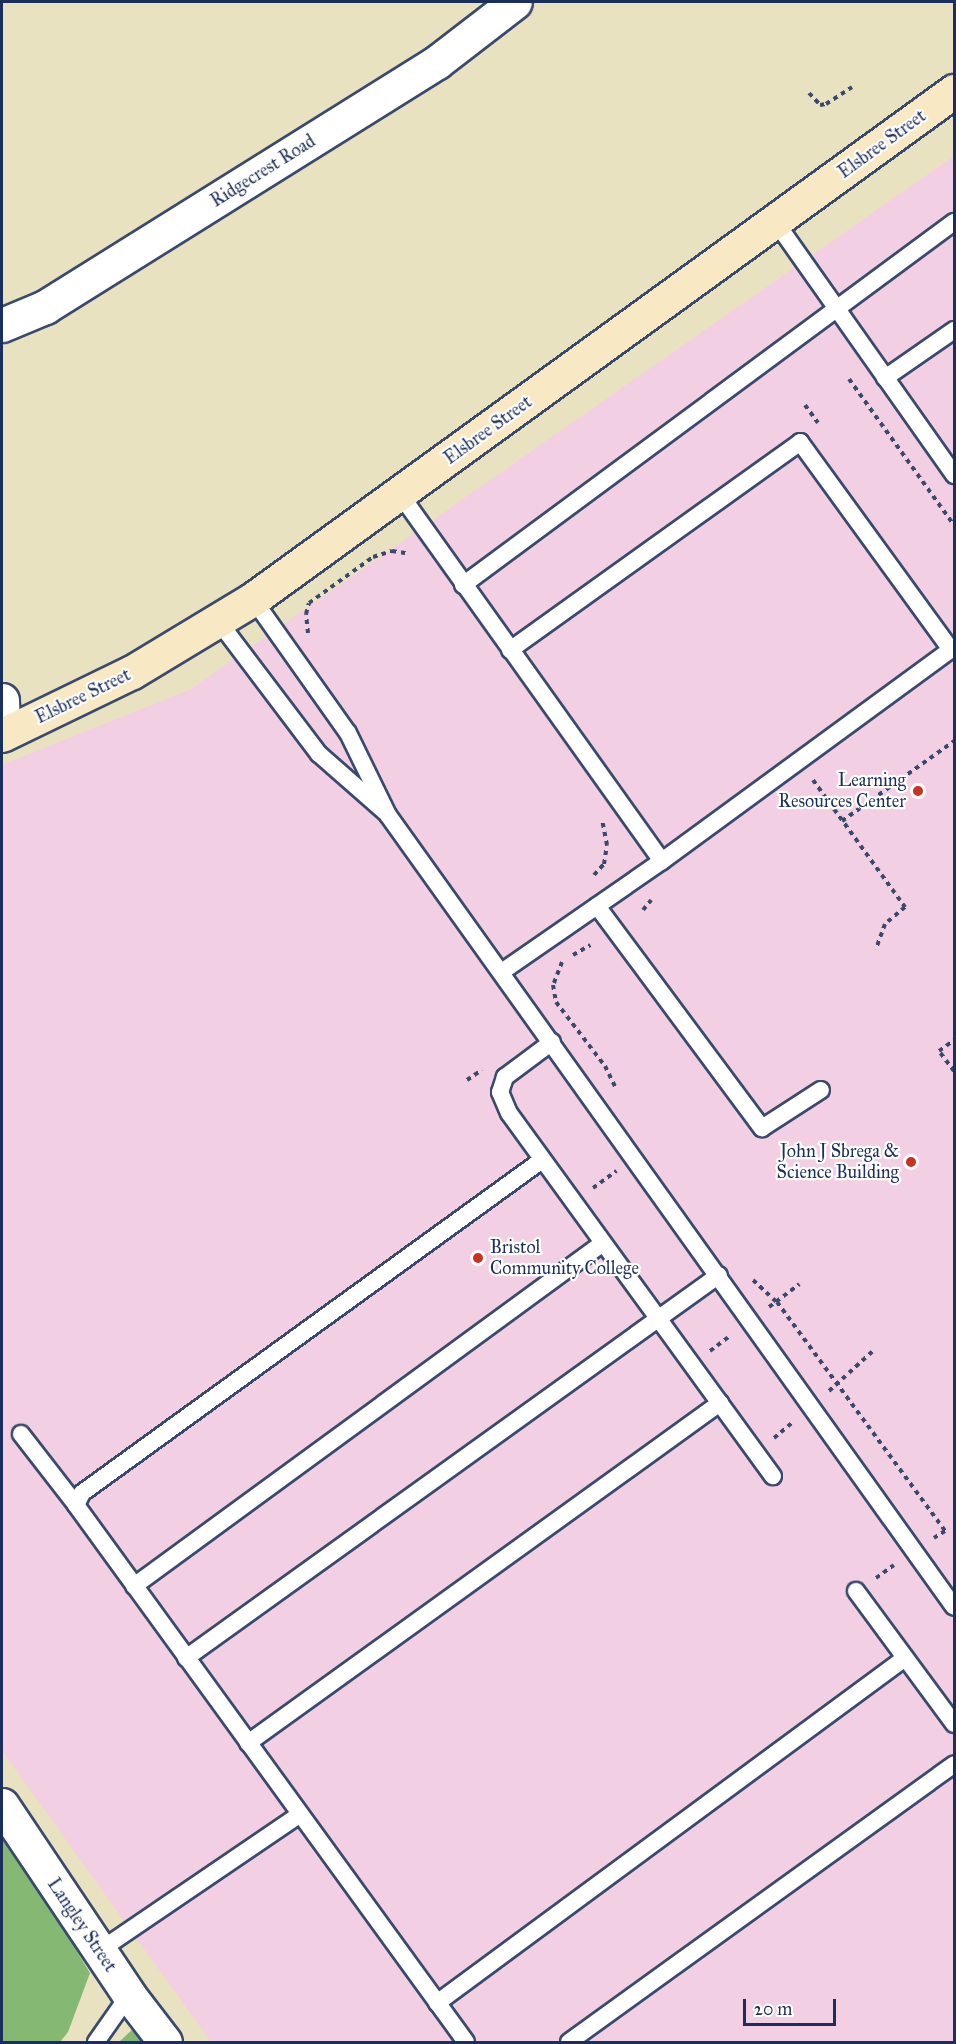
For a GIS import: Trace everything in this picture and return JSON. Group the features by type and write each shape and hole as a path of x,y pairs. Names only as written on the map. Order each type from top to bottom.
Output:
{"street":[{"name":"Ridgecrest Road","path":"2,325 45,307 437,62 515,2"},
{"name":"Elsbree Street","path":"2,734 115,681 219,622 254,599 954,91"},
{"path":"2,700 2,734"},
{"name":"Langley Street","path":"2,1805 129,1995 165,2043"}],"lane":[{"path":"775,222 954,475"},
{"path":"463,585 954,222"},
{"path":"885,378 954,330"},
{"path":"503,971 662,861 953,648 800,442 510,651"},
{"path":"400,494 662,861"},
{"path":"254,599 348,733 388,815 503,971 954,1607"},
{"path":"219,622 319,754 388,815"},
{"path":"597,906 762,1128 821,1090"},
{"path":"552,1042 505,1077 500,1092 509,1113 773,1476"},
{"path":"76,1504 82,1492 542,1160"},
{"path":"134,1586 603,1243"},
{"path":"186,1658 657,1317 719,1275"},
{"path":"248,1743 720,1403"},
{"path":"21,1434 76,1504 465,2043"},
{"path":"863,1587 905,1658 954,1724"},
{"path":"436,2003 905,1658"},
{"path":"569,2043 954,1764"},
{"path":"99,1951 299,1815"},
{"path":"96,2043 129,1995"}],"path":[{"path":"809,93 820,105 826,104 852,87"},
{"path":"849,378 954,525"},
{"path":"310,639 306,614 309,603 373,557 392,551 409,552 416,562"},
{"path":"842,821 954,741"},
{"path":"812,779 905,907 885,924 876,949"},
{"path":"594,875 604,864 607,845 600,814"},
{"path":"591,945 563,961 556,969 553,985 556,1002 605,1066 617,1091"},
{"path":"954,1040 939,1051 954,1071"},
{"path":"467,1080 486,1067"},
{"path":"586,1194 619,1169"},
{"path":"747,1276 777,1302 945,1531 934,1538"},
{"path":"766,1309 799,1284"},
{"path":"704,1356 738,1330"},
{"path":"827,1392 875,1348"},
{"path":"768,1443 799,1417"},
{"path":"863,1587 900,1561"}],"shaded area":[{"name":"Bristol Community College","path":"954,156 954,2042 211,2042 2,1751 2,765 191,689"}],"green space":[{"path":"2,1837 42,1893 90,1973 68,2032 60,2042 2,2042"},
{"path":"134,2028 146,2042 119,2042"}],"place":[{"name":"Learning Resources Center","path":"918,791"},
{"name":"John J Sbrega & Science Building","path":"911,1162"},
{"name":"Bristol Community College","path":"478,1258"}]}
